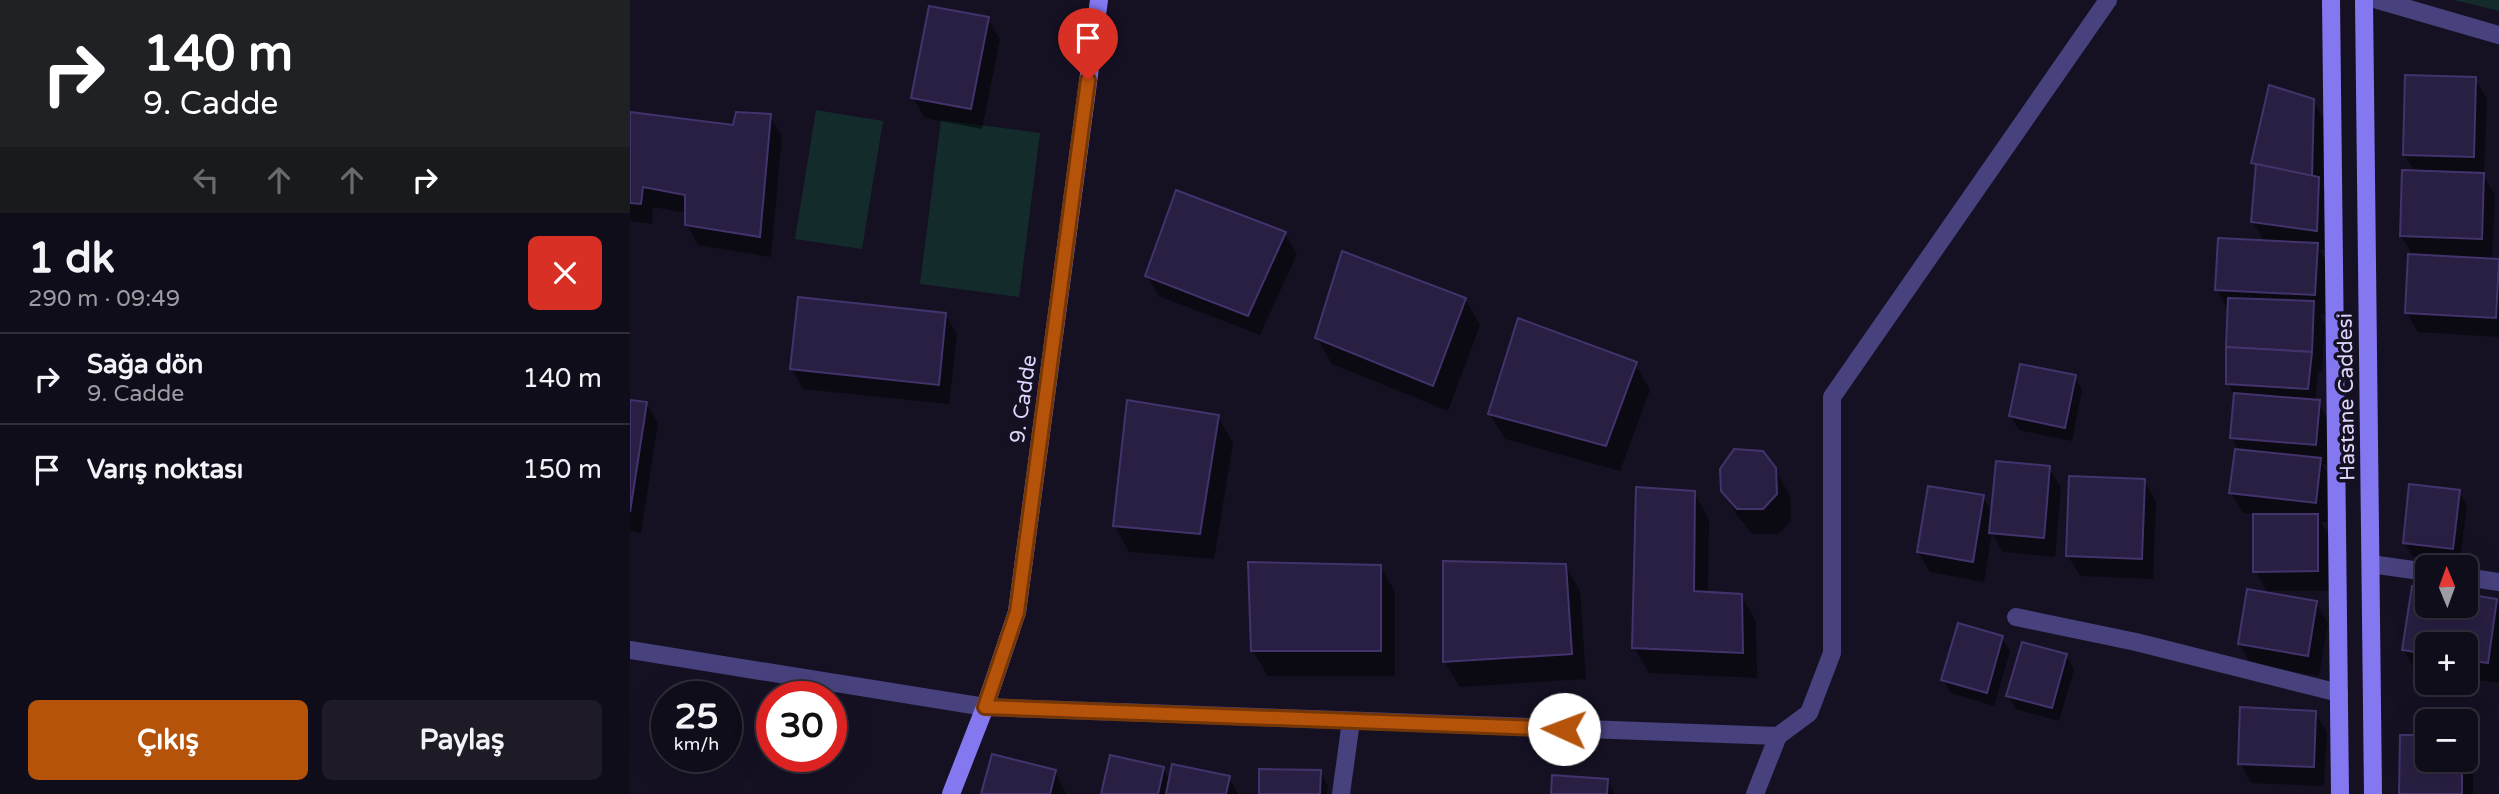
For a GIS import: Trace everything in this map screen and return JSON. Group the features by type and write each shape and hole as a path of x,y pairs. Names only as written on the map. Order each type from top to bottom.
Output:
{"main road":[{"name":"9. Cadde","path":"951,794 985,707 1017,612 1099,0"},
{"name":"Hastane Caddesi","path":"2331,0 2340,794"},
{"name":"Hastane Caddesi","path":"2364,0 2373,794"}],"street":[{"path":"1755,794 1778,736 1809,713 1832,653 1832,397 2108,0"},
{"path":"2378,0 2499,35"},
{"path":"2371,564 2415,570"},
{"path":"2478,579 2499,582"},
{"path":"2016,617 2136,642 2339,693"},
{"path":"630,650 985,707 1778,736"},
{"path":"1341,794 1351,721"}],"green space":[{"path":"2454,0 2499,0 2499,11"},
{"path":"816,110 883,121 862,249 795,239"},
{"path":"941,120 1040,133 1019,297 920,284"}],"building":[{"path":"929,6 989,17 971,109 911,98"},
{"path":"2405,75 2476,77 2474,157 2403,155"},
{"path":"2269,85 2314,99 2312,177 2251,163"},
{"path":"630,112 733,125 736,112 771,114 760,237 685,225 685,195 643,187 641,204 630,203"},
{"path":"2256,164 2319,177 2317,231 2251,222"},
{"path":"2402,170 2484,173 2482,239 2400,236"},
{"path":"1176,190 1286,232 1248,316 1145,276"},
{"path":"2218,238 2318,243 2315,295 2215,290"},
{"path":"1342,251 1466,298 1433,386 1315,338"},
{"path":"2408,254 2499,259 2496,318 2405,313"},
{"path":"798,297 946,313 939,385 790,369"},
{"path":"2228,298 2314,301 2312,352 2226,347"},
{"path":"1518,318 1637,362 1606,446 1488,414"},
{"path":"2226,347 2312,352 2308,389 2226,384"},
{"path":"2020,364 2076,375 2065,428 2009,416"},
{"path":"2234,393 2320,400 2316,445 2230,438"},
{"path":"630,400 647,402 630,512"},
{"path":"1127,400 1219,415 1200,534 1113,526"},
{"path":"1734,449 1763,451 1776,468 1777,494 1763,509 1737,509 1721,491 1720,469"},
{"path":"2235,449 2321,458 2316,503 2229,493"},
{"path":"1996,461 2050,466 2044,538 1989,533"},
{"path":"2069,476 2145,479 2142,559 2066,556"},
{"path":"2409,484 2460,490 2453,549 2403,543"},
{"path":"1928,486 1984,495 1973,562 1917,552"},
{"path":"1636,487 1695,491 1694,591 1742,594 1743,653 1632,648"},
{"path":"2253,514 2318,514 2318,571 2253,572"},
{"path":"1443,561 1566,564 1572,654 1443,662"},
{"path":"1248,562 1381,565 1381,651 1251,651"},
{"path":"2412,586 2415,586 2415,618 2478,618 2478,596 2497,599 2488,663 2478,662 2478,632 2415,632 2415,652 2402,650"},
{"path":"2247,589 2317,601 2308,656 2238,644"},
{"path":"1958,623 2003,636 1987,693 1941,680"},
{"path":"2022,642 2067,654 2052,708 2006,696"},
{"path":"2240,707 2316,711 2314,767 2238,764"},
{"path":"2400,735 2415,735 2415,772 2462,772 2462,794 2399,794"},
{"path":"992,754 1056,770 1050,794 981,794"},
{"path":"1110,755 1164,767 1158,794 1101,794"},
{"path":"1172,764 1230,776 1226,794 1166,794"},
{"path":"1259,769 1321,770 1320,794 1259,794"},
{"path":"1552,775 1608,779 1607,794 1551,794"}],"route":[{"path":"1088,80 1017,612 985,707 1564,729"}]}
